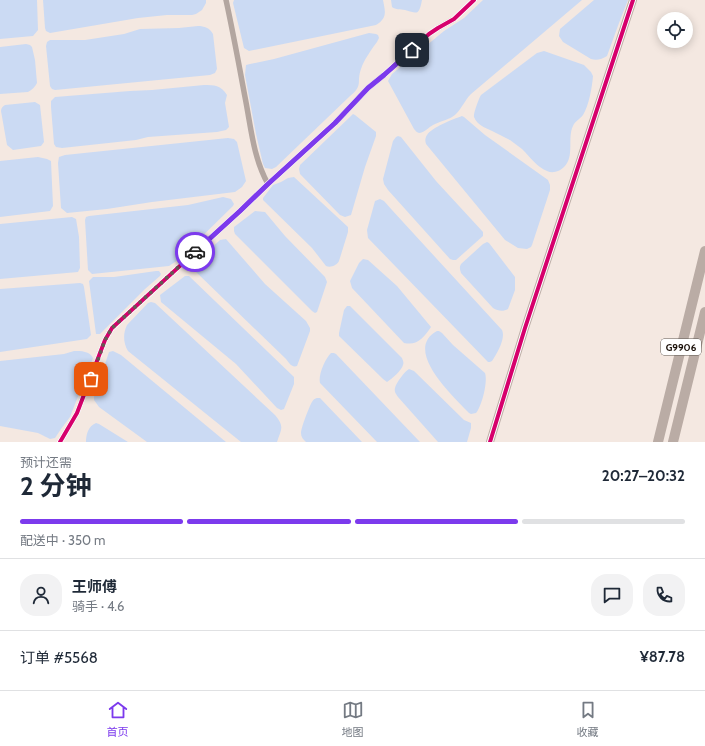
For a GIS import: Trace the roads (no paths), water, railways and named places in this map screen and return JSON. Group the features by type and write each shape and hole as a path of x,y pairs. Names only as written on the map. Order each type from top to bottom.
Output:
{"highway":[{"name":"G9906","path":"658,442 705,251"},
{"name":"G9906","path":"673,442 705,312"}],"street":[{"path":"226,0 238,54 255,151 260,168 268,184"},
{"path":"60,442 78,414 105,340 112,328 335,123 368,88 429,34 454,18 474,0"},
{"path":"490,442 524,328 633,0"}],"water":[{"path":"0,0 37,0 38,30 33,36 0,39"},
{"path":"43,0 206,0 206,3 202,10 192,15 167,15 138,18 50,33 46,31 45,28"},
{"path":"234,0 383,0 385,14 382,20 376,25 249,51 244,48 233,3"},
{"path":"391,0 422,0 419,11 415,13 392,7"},
{"path":"483,0 582,0 471,94 454,116 433,125 423,132 418,133 414,129 388,81 392,74 444,31 464,18"},
{"path":"594,0 628,0 607,56 597,60 591,59 563,42 559,36 560,29"},
{"path":"198,26 207,28 213,34 217,69 215,73 210,75 55,90 50,86 46,46 47,42 50,40 85,40 124,34 140,29"},
{"path":"369,33 378,35 379,38 362,66 359,84 354,93 276,167 272,169 265,168 256,134 245,75 246,65 274,59"},
{"path":"26,44 32,47 37,83 28,92 0,94 0,47"},
{"path":"544,51 584,65 593,76 587,106 583,115 576,121 571,131 570,153 567,163 558,171 554,172 549,172 540,167 522,149 510,140 480,125 474,117 481,95 537,53"},
{"path":"204,85 217,86 227,95 225,103 229,127 226,130 148,137 136,140 62,148 56,147 54,144 51,101 55,97"},
{"path":"35,102 40,105 44,142 41,146 13,150 7,145 1,111 2,108 5,105"},
{"path":"353,114 376,132 376,136 351,215 345,217 340,215 300,174 299,169 300,165"},
{"path":"462,116 485,135 548,180 550,190 531,247 527,249 518,248 505,240 426,144 425,141 429,132 453,119"},
{"path":"398,136 401,137 436,181 483,232 483,236 456,260 450,259 384,184 383,179 393,141"},
{"path":"228,138 234,139 237,142 246,181 242,187 235,192 67,213 61,208 58,163 59,157 65,155"},
{"path":"38,157 51,161 53,206 50,211 0,217 0,161"},
{"path":"294,177 348,227 348,232 339,261 334,266 326,266 312,248 263,200 273,185 288,178"},
{"path":"223,197 231,199 234,204 233,206 178,260 169,266 92,274 88,270 86,217 188,205"},
{"path":"380,199 384,201 502,330 502,341 492,361 488,362 368,238 367,230 375,201"},
{"path":"255,211 265,212 285,236 325,277 327,282 317,312 315,313 312,311 235,234 234,227"},
{"path":"72,217 76,219 79,237 80,268 78,272 0,279 0,224"},
{"path":"226,239 265,284 306,321 310,328 297,366 290,364 196,272 194,266 195,263 220,240"},
{"path":"487,242 515,277 515,290 508,309 504,311 493,308 460,271 461,264"},
{"path":"363,259 368,260 397,286 431,327 420,340 409,344 404,343 352,288 350,281 359,263"},
{"path":"159,271 161,274 160,276 100,334 96,334 89,281 93,277 114,277"},
{"path":"185,276 189,276 294,377 294,384 284,409 281,410 277,408 236,364 161,302 160,295"},
{"path":"83,284 84,287 91,335 87,339 0,352 0,289"},
{"path":"148,303 155,303 275,415 281,425 281,431 277,442 241,442 128,351 124,338 127,325"},
{"path":"347,306 350,306 402,358 402,367 387,382 339,336 344,310"},
{"path":"437,331 442,333 453,345 485,373 486,382 484,393 476,413 469,413 453,396 434,373 428,361 425,350 428,339"},
{"path":"74,351 88,353 93,358 70,417 55,438 50,439 38,433 0,426 0,361 64,354"},
{"path":"113,351 121,355 226,442 147,442 99,407 94,400 94,397 109,352"},
{"path":"331,353 336,354 420,442 377,442 320,383 322,367"},
{"path":"409,369 414,371 464,420 471,423 467,442 438,442 398,397 395,392 396,386 399,380"},
{"path":"317,398 320,398 362,442 306,442 302,437 301,430 311,405"},
{"path":"96,423 128,442 86,442 89,428"}]}
